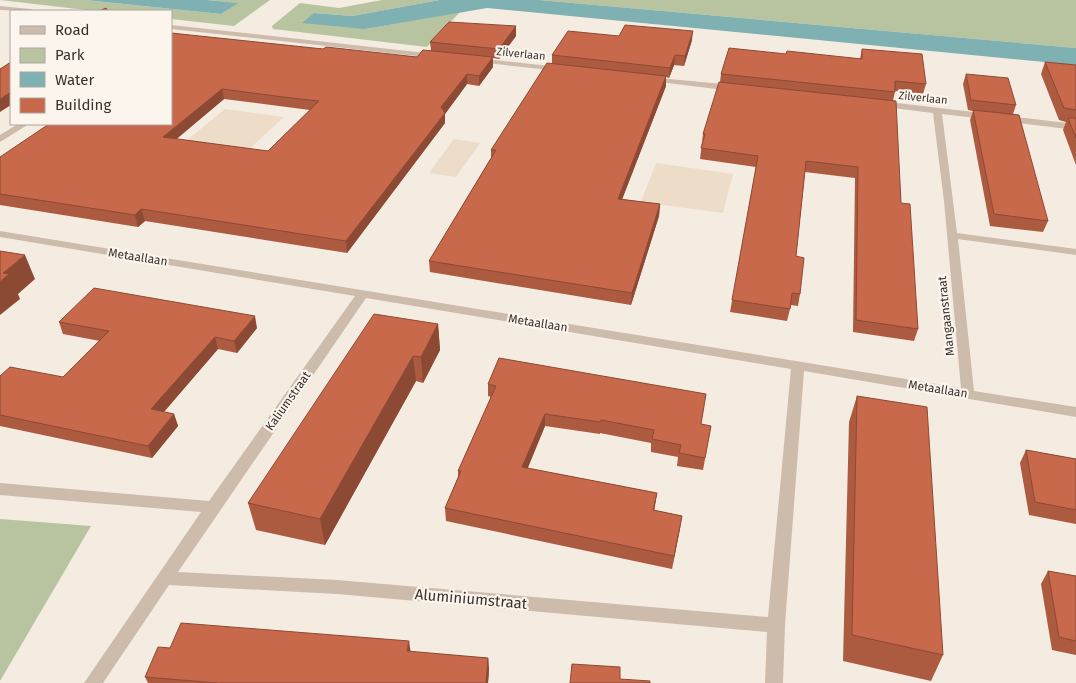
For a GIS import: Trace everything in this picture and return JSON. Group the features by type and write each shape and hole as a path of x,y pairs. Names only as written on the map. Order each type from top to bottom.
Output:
{"street":[{"path":"0,8 20,10"},
{"path":"172,27 444,57"},
{"name":"Zilverlaan","path":"463,59 570,70"},
{"path":"646,78 743,89"},
{"name":"Zilverlaan","path":"869,103 1076,126"},
{"name":"Mangaanstraat","path":"936,111 952,235 968,394"},
{"path":"0,139 22,125"},
{"name":"Metaallaan","path":"0,234 1076,412"},
{"path":"952,235 1076,252"},
{"name":"Kaliumstraat","path":"93,683 213,507 363,294"},
{"path":"774,683 776,625 798,366"},
{"path":"0,489 213,507"},
{"name":"Aluminiumstraat","path":"165,578 337,587 776,625"}],"green space":[{"path":"0,0 85,0 221,14 237,3 207,0 270,0 234,26 172,19 172,10 86,10"},
{"path":"382,0 440,0 352,16 314,13 365,29 460,12 427,47 273,29 272,26 300,3 339,8"},
{"path":"539,0 1076,0 1076,48"},
{"path":"0,519 91,526 0,681"}],"shaded area":[{"path":"225,109 284,117 248,150 186,141"},
{"path":"454,139 480,143 456,177 429,173"},
{"path":"656,163 733,174 723,213 641,202"}],"water":[{"path":"85,0 207,0 238,3 221,14"},
{"path":"440,0 539,0 1076,48 1076,65 487,8 365,29 302,23 314,13 352,16"}],"building":[{"path":"449,22 516,26 499,49 430,42"},
{"path":"625,25 693,31 685,56 675,55 670,68 552,55 568,31 619,36"},
{"path":"172,33 417,57 423,50 493,57 479,76 467,74 441,107 445,113 346,241 141,209 135,215 0,194 0,157 48,125 172,125","holes":["222,89 319,101 268,151 163,137"]},
{"path":"729,48 786,54 787,51 862,59 862,49 922,54 926,84 895,81 895,92 721,74"},
{"path":"1045,62 1076,65 1076,110 1064,108"},
{"path":"10,63 10,93 0,99 0,69"},
{"path":"547,63 666,76 618,199 660,204 632,293 429,261 496,150 491,150"},
{"path":"966,74 1008,78 1016,105 971,100"},
{"path":"719,82 896,101 901,203 910,204 918,329 856,320 858,167 806,161 796,256 804,258 800,294 792,293 790,309 732,300 758,156 701,148 705,134 703,134"},
{"path":"973,110 1019,115 1048,221 994,214"},
{"path":"1068,118 1076,118 1076,138"},
{"path":"0,251 25,255 3,273 9,274 0,282"},
{"path":"94,288 255,316 234,341 215,337 151,409 174,414 148,446 0,415 0,376 10,367 63,377 109,331 59,322"},
{"path":"374,314 438,324 421,357 413,356 320,519 248,503"},
{"path":"499,358 706,394 701,424 711,426 705,458 679,453 681,445 652,439 654,430 601,420 600,422 545,414 522,467 657,493 653,510 682,516 674,556 445,508 461,471 458,471 496,386 488,384"},
{"path":"857,396 927,407 943,655 852,635"},
{"path":"1026,450 1076,459 1076,510 1035,502"},
{"path":"1048,571 1076,576 1076,641 1059,637"},
{"path":"181,623 409,641 407,651 488,658 486,683 218,683 145,677 158,647 170,648"},
{"path":"572,664 620,667 620,679 650,681 650,683 570,683"}]}
